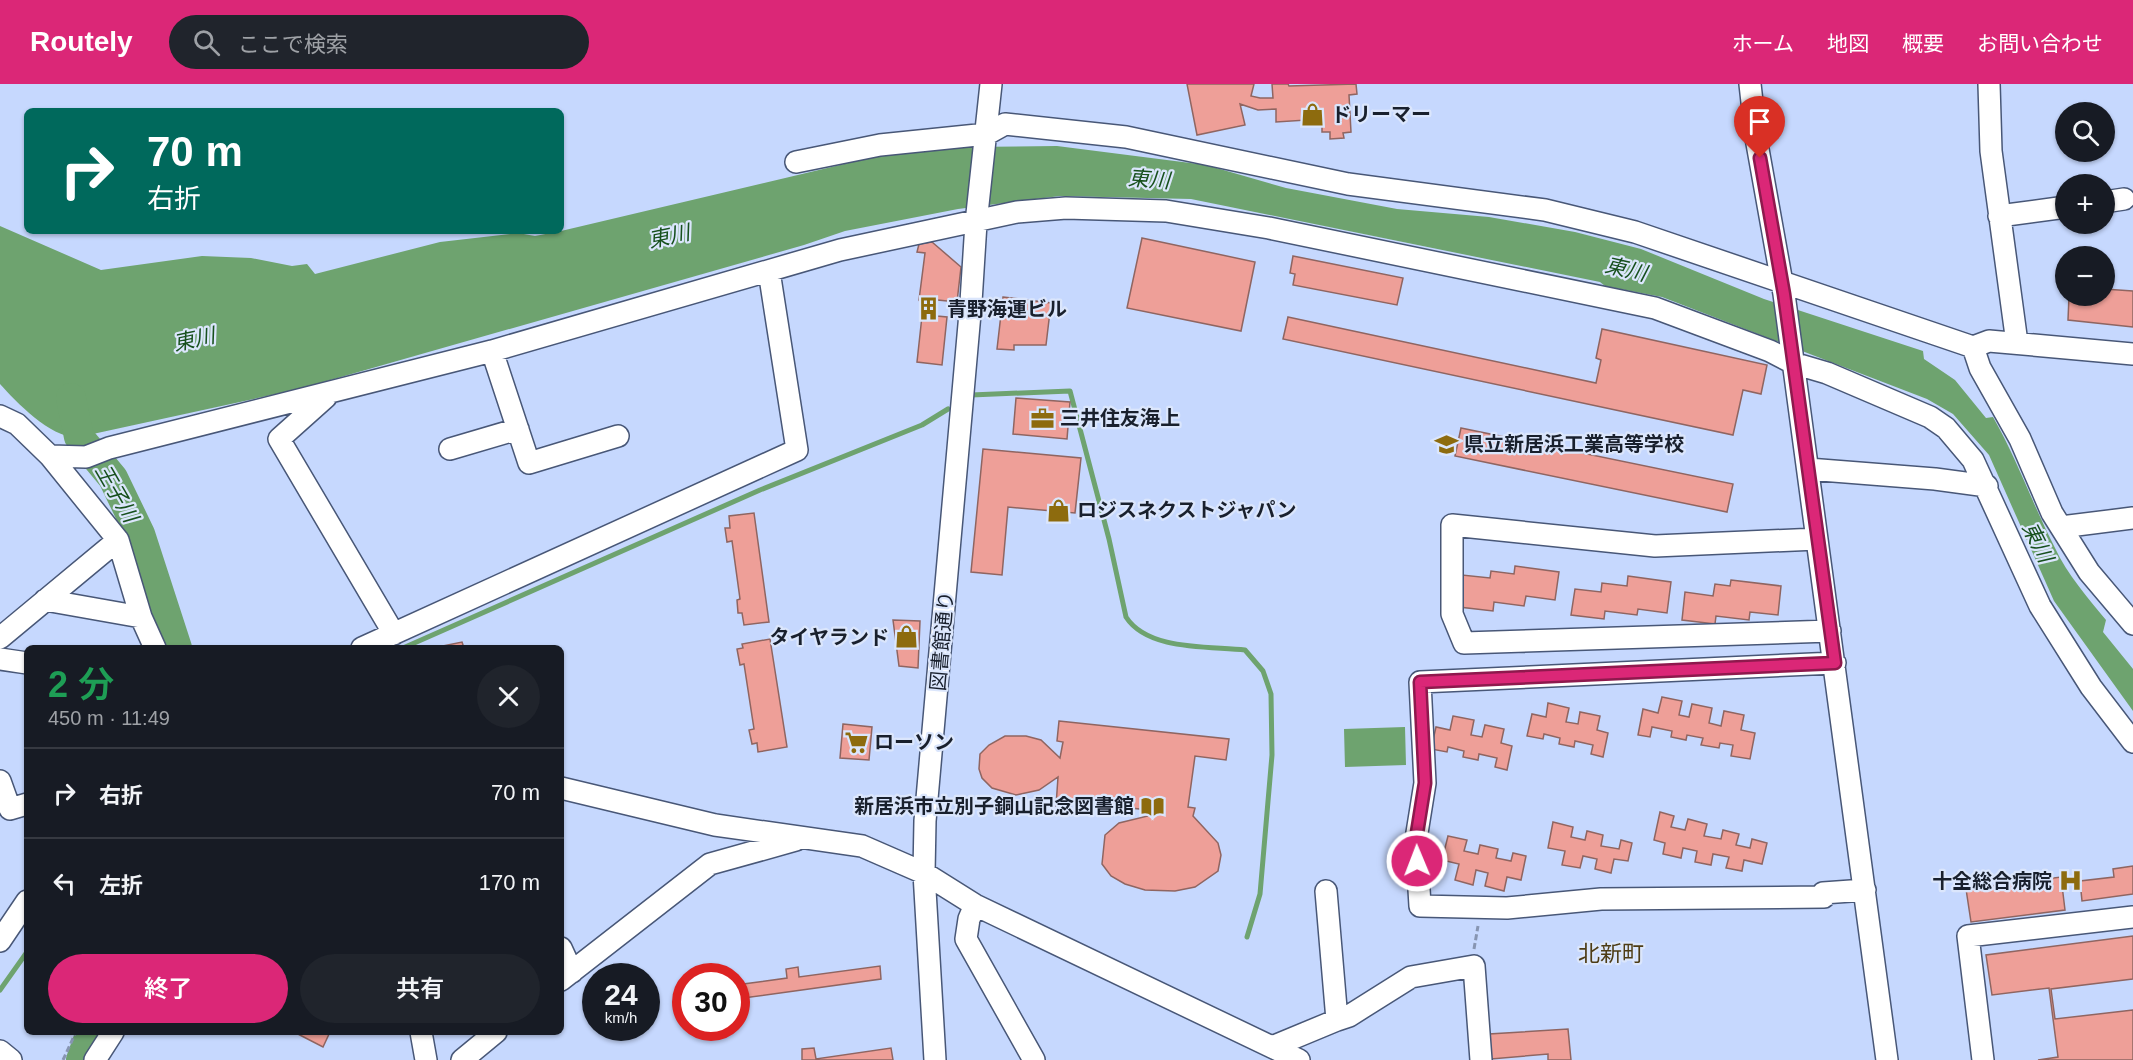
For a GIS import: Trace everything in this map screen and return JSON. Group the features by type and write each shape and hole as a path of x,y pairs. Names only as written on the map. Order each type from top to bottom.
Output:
{"street":[{"path":"987,134 991,84"},
{"path":"1750,84 1756,138 1782,288 1808,469 1887,1060"},
{"path":"1989,84 1991,151 2017,343"},
{"path":"796,162 880,145 987,134 1005,124 1126,137 1348,184 1545,210 1635,231 1782,288 1973,347 1989,342 2017,343 2133,354"},
{"name":"図書館通り","path":"935,1060 931,1027 924,873 925,821 942,649 976,223 987,134"},
{"path":"50,456 86,458 109,448 492,351 840,250 976,223 1017,212 1066,208 1166,211 1269,228 1655,308 1770,351 1792,356 1930,417 1962,444 1987,486 2040,606 2091,687 2133,742"},
{"path":"1999,216 2055,208"},
{"path":"369,645 797,450 769,270"},
{"path":"1973,347 1980,368 2020,439 2052,513 2089,572 2133,624"},
{"path":"492,351 529,463 618,436"},
{"path":"328,394 279,439 394,634"},
{"path":"0,416 17,424 50,456 118,540 141,617 154,645"},
{"path":"450,449 518,429"},
{"path":"77,489 86,458"},
{"path":"1808,469 1935,479 1987,486"},
{"path":"2061,527 2133,518"},
{"path":"1817,539 1655,546 1452,525 1452,614 1464,643 1830,631"},
{"path":"0,638 118,540"},
{"path":"45,600 141,617"},
{"path":"0,659 24,663"},
{"path":"1835,663 1420,682 1425,783 1416,839 1420,906 1508,908 1601,899 1824,897 1823,893 1864,890"},
{"path":"0,781 10,809 24,805"},
{"path":"564,789 715,825 862,846 924,873 975,905 1299,1060"},
{"path":"710,864 718,844 715,825"},
{"path":"566,976 710,864 804,838"},
{"path":"1326,891 1337,1020"},
{"path":"975,905 969,919 966,939 1034,1060"},
{"path":"0,941 24,906"},
{"path":"1983,1060 1968,936 2133,917"},
{"path":"1272,1047 1349,1016 1411,977 1474,966 1481,1060"},
{"path":"95,1060 111,1035"},
{"path":"422,1035 426,1060"},
{"path":"462,1060 492,1035"},
{"path":"0,1051 11,1060"}],"path":[{"path":"1474,966 1474,943 1482,906"},
{"path":"63,1060 75,1035"}],"water":[{"name":"東川","path":"1057,146 1206,165 1286,188 1397,209 1489,217 1575,232 1641,249 1764,299 1923,351 1924,359 1955,380 1986,418 1993,417 2060,558 2078,586 2106,620 2103,632 2133,669 2133,711 2054,601 1989,455 1953,414 1927,399 1662,297 1605,286 1600,282 1191,199 1060,196 958,209 845,231 804,245 299,389 79,437 58,433 47,427 0,384 0,226 101,270 202,256 251,258 292,266 307,264 315,274 440,242 509,234 535,236 564,234 564,230 882,155 967,147"},
{"path":"1405,727 1406,765 1345,767 1344,729"}],"building":[{"name":"ドリーマー","path":"1187,84 1254,84 1251,96 1273,98 1272,84 1288,84 1289,86 1356,84 1357,94 1349,95 1351,132 1343,133 1344,138 1330,139 1330,132 1322,132 1322,119 1276,122 1276,109 1258,110 1240,104 1245,125 1197,135"},
{"path":"1142,238 1255,262 1241,331 1127,308"},
{"name":"青野海運ビル","path":"932,242 961,267 957,302 927,299 937,316 947,317 942,365 917,362 922,316 930,317 919,300 925,253 917,252 919,244"},
{"path":"1293,256 1403,278 1397,305 1293,285 1295,274 1290,273"},
{"path":"2115,290 2133,291 2133,327 2068,320 2069,306 2115,306"},
{"path":"1003,297 1051,303 1046,345 1014,345 1014,350 997,349"},
{"path":"1288,317 1596,383 1601,360 1596,358 1602,329 1767,365 1761,394 1743,390 1733,435 1283,339"},
{"name":"三井住友海上","path":"1016,398 1070,402 1067,439 1013,434"},
{"path":"1461,428 1733,484 1727,512 1455,456"},
{"name":"ロジスネクストジャパン","path":"983,449 1081,458 1075,513 1008,507 1002,575 971,572"},
{"path":"754,513 769,622 744,625 742,613 738,613 737,600 740,599 732,541 727,542 725,528 730,528 729,516"},
{"path":"1515,566 1559,572 1555,600 1526,596 1524,606 1494,602 1493,611 1459,607 1462,575 1490,578 1491,571 1514,574"},
{"path":"1628,576 1671,582 1667,613 1638,609 1637,615 1605,611 1604,619 1571,615 1575,589 1601,592 1602,583 1627,586"},
{"path":"1731,580 1781,586 1778,615 1750,612 1749,620 1716,616 1715,624 1682,620 1685,592 1713,596 1715,584 1730,586"},
{"name":"タイヤランド","path":"893,620 920,621 918,668 899,666"},
{"path":"770,639 787,747 758,752 757,743 752,744 749,730 754,729 744,664 740,665 737,649 743,648 742,644"},
{"path":"462,642 463,645 448,645"},
{"path":"1662,697 1682,701 1679,715 1689,717 1692,704 1712,708 1709,723 1721,726 1724,711 1744,715 1741,730 1755,733 1750,759 1731,756 1733,745 1720,743 1719,748 1701,745 1703,738 1687,735 1686,740 1671,737 1672,731 1652,727 1650,737 1638,735 1643,709 1658,713"},
{"path":"1548,703 1569,708 1566,722 1578,724 1580,712 1600,716 1597,730 1608,733 1603,757 1591,754 1593,745 1575,741 1574,747 1559,744 1560,738 1544,734 1543,739 1527,736 1532,714 1546,717"},
{"path":"1453,716 1474,720 1471,735 1482,737 1485,725 1504,729 1501,743 1512,746 1507,770 1495,767 1497,758 1479,754 1478,760 1463,757 1464,751 1448,747 1447,752 1431,749 1436,727 1450,730"},
{"name":"新居浜市立別子銅山記念図書館","path":"1059,721 1229,739 1226,760 1195,756 1188,807 1195,808 1193,816 1218,843 1221,855 1218,871 1195,887 1175,891 1145,890 1125,884 1111,876 1102,864 1105,835 1119,823 1148,816 1149,810 1072,802 1070,808 1056,806 1058,777 1039,790 1016,795 992,788 982,778 979,769 980,754 989,745 1005,736 1026,736 1041,740 1060,758 1063,742 1057,741"},
{"name":"ローソン","path":"843,724 872,727 869,760 840,758"},
{"path":"1660,812 1674,816 1671,827 1685,830 1688,819 1707,824 1704,836 1721,839 1723,830 1739,834 1736,845 1750,848 1752,839 1767,843 1762,864 1744,860 1742,871 1726,868 1729,857 1713,854 1711,865 1695,862 1697,851 1683,848 1681,858 1663,854 1665,843 1654,840"},
{"path":"1553,822 1573,827 1571,837 1585,840 1587,831 1603,835 1601,846 1619,849 1621,840 1632,843 1628,861 1614,859 1611,873 1595,869 1597,859 1583,856 1580,868 1562,865 1565,851 1548,848"},
{"path":"1448,836 1467,840 1464,851 1478,854 1480,845 1498,849 1496,858 1511,861 1513,853 1526,856 1521,880 1507,877 1504,891 1485,886 1488,873 1476,870 1473,885 1455,880 1459,864 1442,860"},
{"path":"2133,866 2133,894 2082,901 2080,881 2114,877 2113,869"},
{"path":"2061,877 2065,910 1971,922 1966,889"},
{"path":"2133,936 2133,979 2051,989 2055,1019 2133,1010 2133,1060 2038,1060 2058,1057 2049,988 1992,995 1986,955"},
{"path":"880,966 881,979 750,997 750,983 787,978 786,969 798,967 799,977"},
{"path":"1568,1029 1571,1060 1548,1060 1548,1054 1491,1059 1489,1034"},
{"path":"300,1035 329,1035 323,1047"},
{"path":"814,1048 816,1059 891,1048 893,1060 802,1060 802,1049"}],"waterway":[{"path":"971,395 1070,391 1109,539 1126,617 1136,628 1164,641 1197,647 1245,650 1263,671 1271,694 1272,755 1260,894 1247,937"},
{"name":"王子川","path":"71,398 79,437 113,478 140,534 176,645"},
{"path":"410,645 760,490 922,425 948,409"},
{"path":"0,990 24,956"},
{"name":"王子川","path":"81,1060 90,1035"}],"place":[{"name":"ドリーマー","path":"1313,114"},
{"name":"青野海運ビル","path":"929,309"},
{"name":"三井住友海上","path":"1042,418"},
{"name":"県立新居浜工業高等学校","path":"1446,444"},
{"name":"ロジスネクストジャパン","path":"1059,510"},
{"name":"タイヤランド","path":"907,637"},
{"name":"ローソン","path":"856,742"},
{"name":"新居浜市立別子銅山記念図書館","path":"1152,806"},
{"name":"十全総合病院","path":"2070,881"}],"district":[{"name":"北新町","path":"1611,953"}],"route":[{"path":"1417,861 1416,839 1425,783 1420,682 1835,663 1784,294 1760,158"}]}
